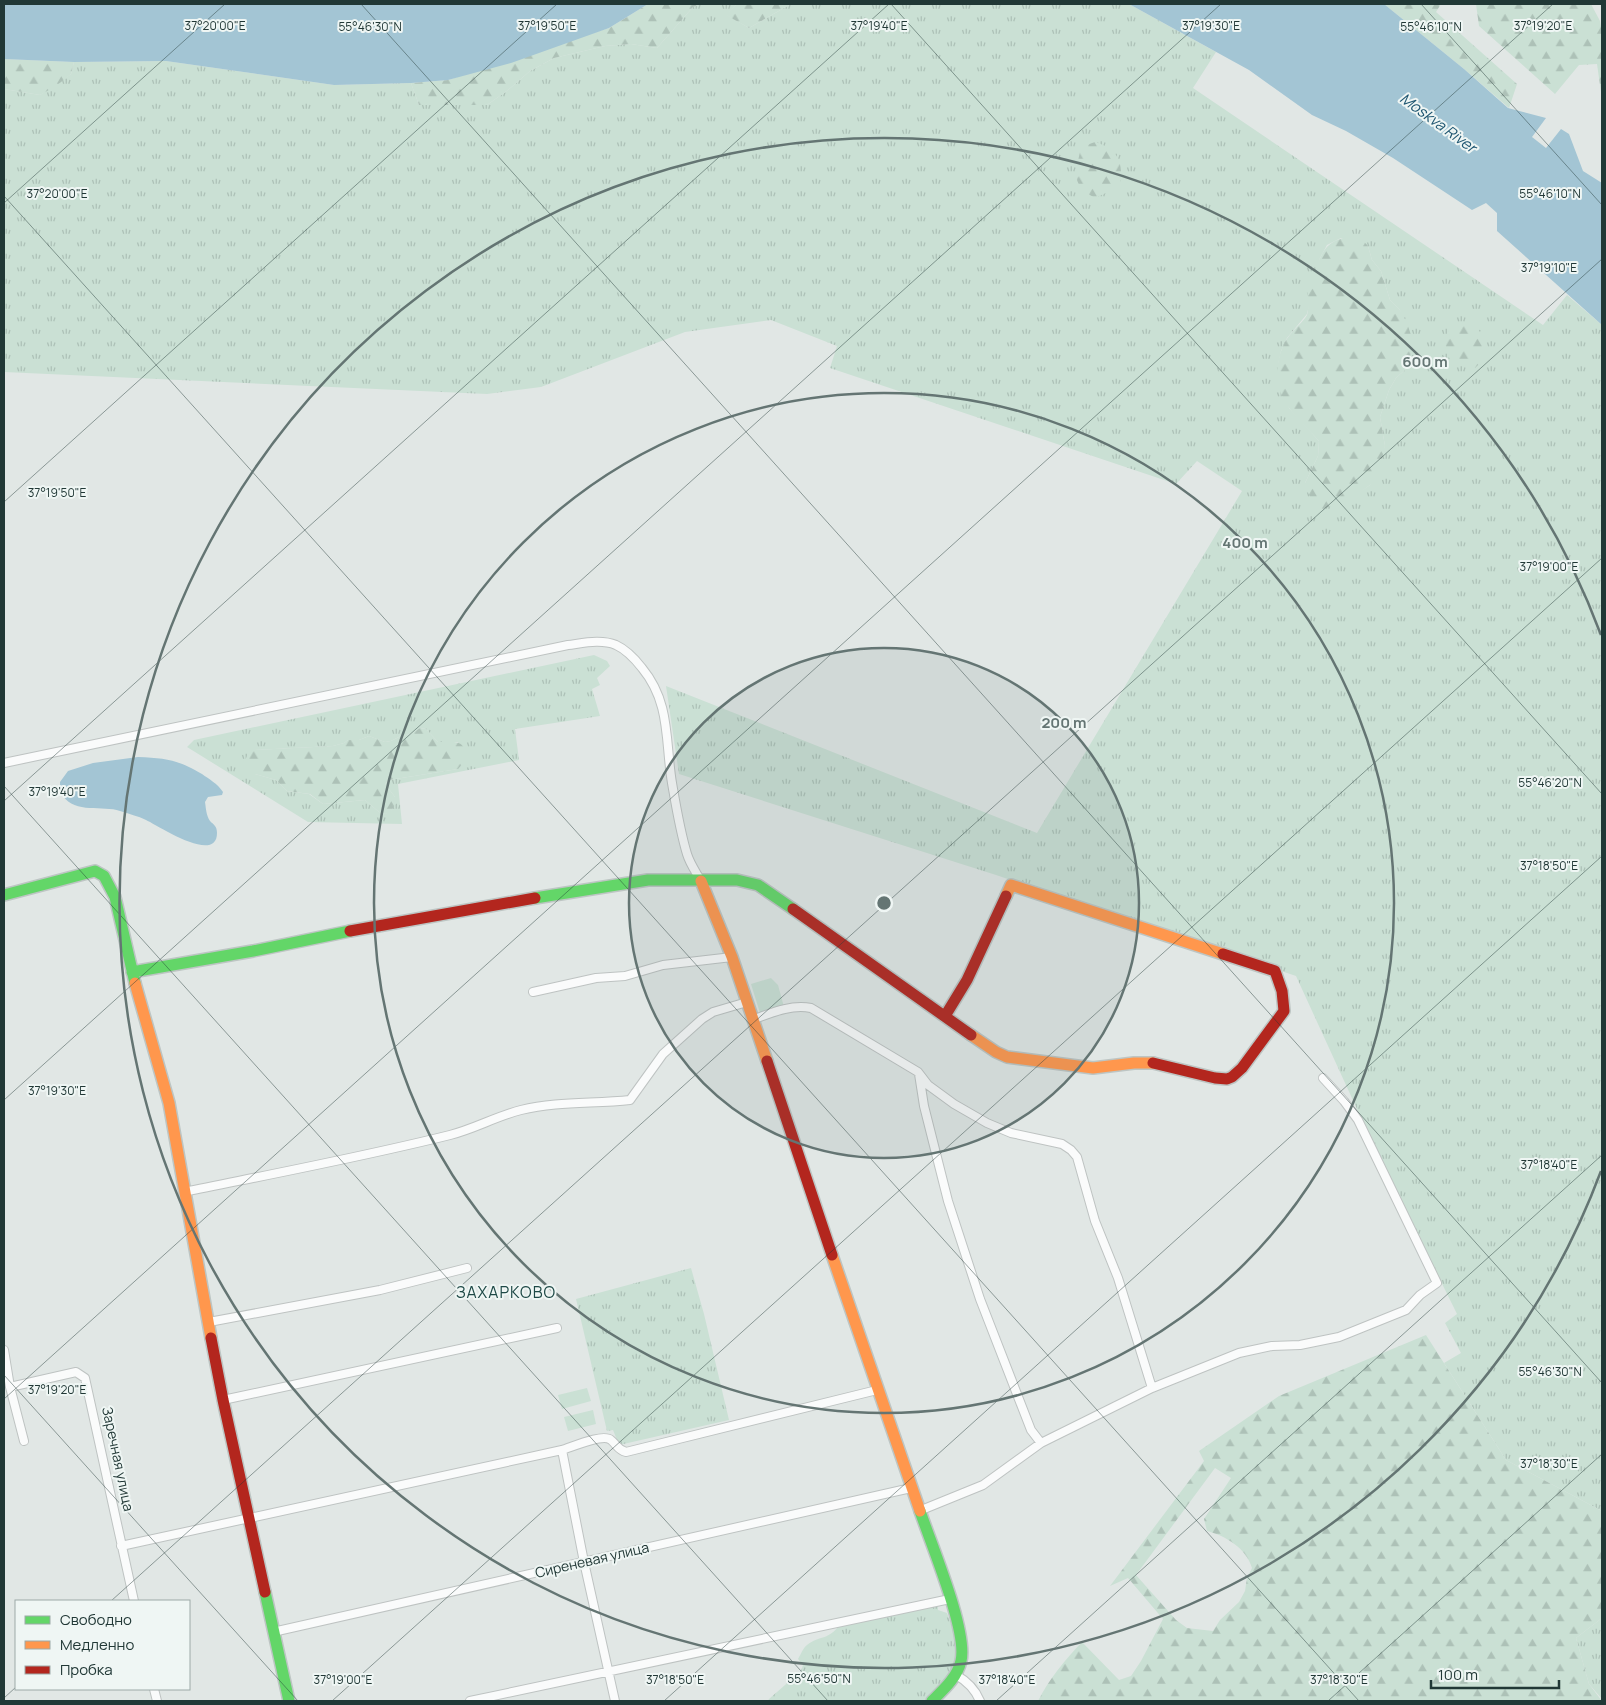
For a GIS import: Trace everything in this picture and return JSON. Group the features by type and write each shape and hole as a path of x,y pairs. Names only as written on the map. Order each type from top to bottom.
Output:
{"street":[{"path":"4,762 568,645 604,642 616,645 628,652 648,675 661,698 666,722 672,782 687,854 701,881 732,956 911,1488 943,1576 962,1639 962,1656 956,1675 932,1701"},
{"path":"4,895 95,870 104,876 115,897 132,972 169,1103 223,1400 289,1701"},
{"path":"132,972 253,951 372,926 590,888 648,880 737,880 758,885 996,1052 1008,1058 1093,1068 1134,1063 1156,1063 1215,1078 1227,1079 1232,1077 1251,1057 1284,1012 1285,1003 1280,982 1275,972 1011,885 967,980 945,1016"},
{"path":"533,992 596,978 625,976 663,965 732,956"},
{"path":"184,1192 329,1163 452,1135 520,1110 563,1103 604,1103 630,1100 663,1054 702,1019 713,1012 746,1002"},
{"path":"752,1020 785,1009 802,1006 811,1008 918,1072 928,1085 954,1104 987,1123 1011,1133 1062,1144 1071,1150 1077,1157 1095,1220 1118,1278 1152,1388"},
{"path":"918,1072 924,1106 948,1201 980,1299 1031,1430 1041,1443"},
{"path":"919,1511 983,1485 1041,1443 1152,1388 1239,1353 1272,1346 1300,1345 1339,1337 1406,1310 1420,1295 1437,1283 1358,1120 1323,1078"},
{"path":"209,1322 380,1290 467,1268"},
{"path":"223,1400 557,1328"},
{"path":"4,1350 10,1387 24,1441"},
{"name":"Заречная улица","path":"10,1387 76,1372 85,1378 134,1600"},
{"path":"121,1546 562,1450 603,1437 611,1439 620,1451 626,1452 878,1390"},
{"path":"562,1450 584,1562 616,1701"},
{"name":"Сиреневая улица","path":"273,1632 911,1488"},
{"path":"470,1701 950,1599"},
{"path":"956,1675 974,1688 980,1701"}],"green space":[{"path":"648,4 701,4 693,7 657,48 631,44 605,46 554,58 530,71 487,105 419,105 411,83 448,80 609,28"},
{"path":"701,4 737,4 727,15 749,28 791,4 1129,4 1216,52 1193,88 1543,325 1567,295 1602,325 1602,1511 1506,1460 1444,1363 1461,1353 1445,1323 1457,1314 1373,1144 1296,976 996,875 679,774 666,686 1037,833 1242,491 1197,461 1176,484 830,368 837,346 771,320 685,332 541,387 487,394 4,372 4,89 40,95 71,74 74,62 166,61 334,85 411,83 419,105 487,105 530,71 554,58 605,46 631,44 657,48 693,7","holes":["1341,238 1368,246 1372,260 1381,271 1390,300 1400,310 1407,368 1396,378 1389,390 1380,417 1385,446 1370,485 1358,493 1305,483 1318,456 1319,441 1289,408 1278,365 1281,351 1287,338 1307,314 1320,258 1327,245"]},
{"path":"737,4 791,4 749,28 726,15"},
{"path":"1384,4 1441,4 1436,12 1517,84 1509,108 1464,69"},
{"path":"1476,4 1591,4 1600,21 1602,32 1602,99 1597,64 1579,65 1555,94 1479,26"},
{"path":"4,59 74,62 71,74 56,86 40,95 4,89"},
{"path":"1095,142 1114,152 1120,162 1121,176 1120,184 1095,198 1081,187 1076,177 1076,171 1081,147"},
{"path":"1358,235 1368,246 1372,260 1381,271 1390,300 1400,310 1407,323 1412,338 1411,353 1407,368 1396,378 1389,390 1380,417 1385,446 1379,474 1370,485 1347,502 1318,510 1310,497 1305,483 1318,456 1319,441 1294,415 1284,400 1278,383 1278,365 1286,341 1307,315 1307,291 1311,275 1327,247 1336,240"},
{"path":"1463,323 1477,328 1486,340 1485,358 1475,368 1460,364 1448,357 1445,342 1449,329"},
{"path":"594,655 607,661 610,666 597,678 600,685 592,689 600,716 515,729 519,760 398,784 402,824 308,822 187,747 194,740","holes":["420,728 426,729 438,742 458,742 458,769 389,780 385,784 395,797 395,800 392,810 385,814 379,812 365,800 323,804 309,794 287,791 276,780 255,774 255,750 333,746 348,740 359,740 369,736 385,742 411,734"]},
{"path":"420,728 426,729 438,742 455,742 462,745 465,761 458,769 389,780 385,784 397,802 390,813 385,814 379,812 365,800 323,804 310,794 287,791 276,780 255,774 245,761 247,756 254,750 333,746 348,740 359,740 369,736 385,742 411,734"},
{"path":"771,978 778,985 784,1007 760,1013 751,984"},
{"path":"691,1268 729,1420 619,1445 613,1430 607,1431 576,1299"},
{"path":"1426,1335 1506,1460 1602,1511 1602,1618 1576,1638 1589,1684 1602,1701 1038,1701 1058,1670 1082,1642 1119,1680 1131,1676 1163,1619 1128,1578 1110,1586 1204,1461 1199,1451 1279,1396","holes":["1215,1468 1231,1478 1204,1519 1207,1531 1221,1536 1234,1544 1245,1554 1252,1568 1247,1578 1245,1591 1239,1602 1220,1620 1213,1631 1187,1628 1176,1620 1136,1575"]},
{"path":"587,1388 591,1401 562,1409 558,1395"},
{"path":"593,1410 596,1424 568,1431 564,1417"},
{"path":"938,1606 938,1610 947,1613 952,1628 956,1641 956,1662 946,1680 925,1701 768,1701 801,1671 803,1665 798,1659 803,1649 812,1642 830,1634 838,1627"},
{"path":"1602,1618 1602,1699 1589,1684 1576,1638"}],"water":[{"path":"4,4 648,4 609,28 511,63 448,80 334,85 166,61 74,62 4,59"},
{"name":"Moskva River","path":"1129,4 1384,4 1464,69 1508,108 1546,118 1532,137 1546,148 1561,129 1569,134 1583,171 1602,183 1602,325 1497,231 1497,213 1486,203 1472,210 1393,158 1346,131 1312,115 1249,70"},
{"path":"138,757 164,759 179,763 202,774 219,787 223,792 222,795 208,797 205,802 209,819 215,826 217,833 214,842 207,845 197,844 173,835 140,817 113,809 82,807 68,802 62,795 60,782 68,771 93,763"}],"traffic: fast":[{"path":"4,895 95,871 104,876 115,897 135,983"},
{"path":"535,898 648,880 737,880 758,885 793,909"},
{"path":"132,972 253,951 350,931"},
{"path":"920,1511 954,1609 962,1647 961,1661 956,1673 932,1701"},
{"path":"265,1592 289,1701"}],"traffic: slow":[{"path":"701,881 732,957 767,1061"},
{"path":"1006,896 1011,885 1223,954"},
{"path":"135,983 169,1103 211,1338"},
{"path":"971,1035 1007,1057 1093,1068 1134,1063 1153,1063"},
{"path":"832,1255 920,1511"}],"traffic: jam":[{"path":"945,1016 967,980 1006,896"},
{"path":"350,931 535,898"},
{"path":"793,909 971,1035"},
{"path":"1153,1063 1215,1078 1227,1079 1242,1068 1284,1011 1282,991 1275,971 1223,954"},
{"path":"767,1061 832,1255"},
{"path":"211,1338 265,1592"}],"district":[{"name":"ЗАХАРКОВО","path":"506,1292"}]}
